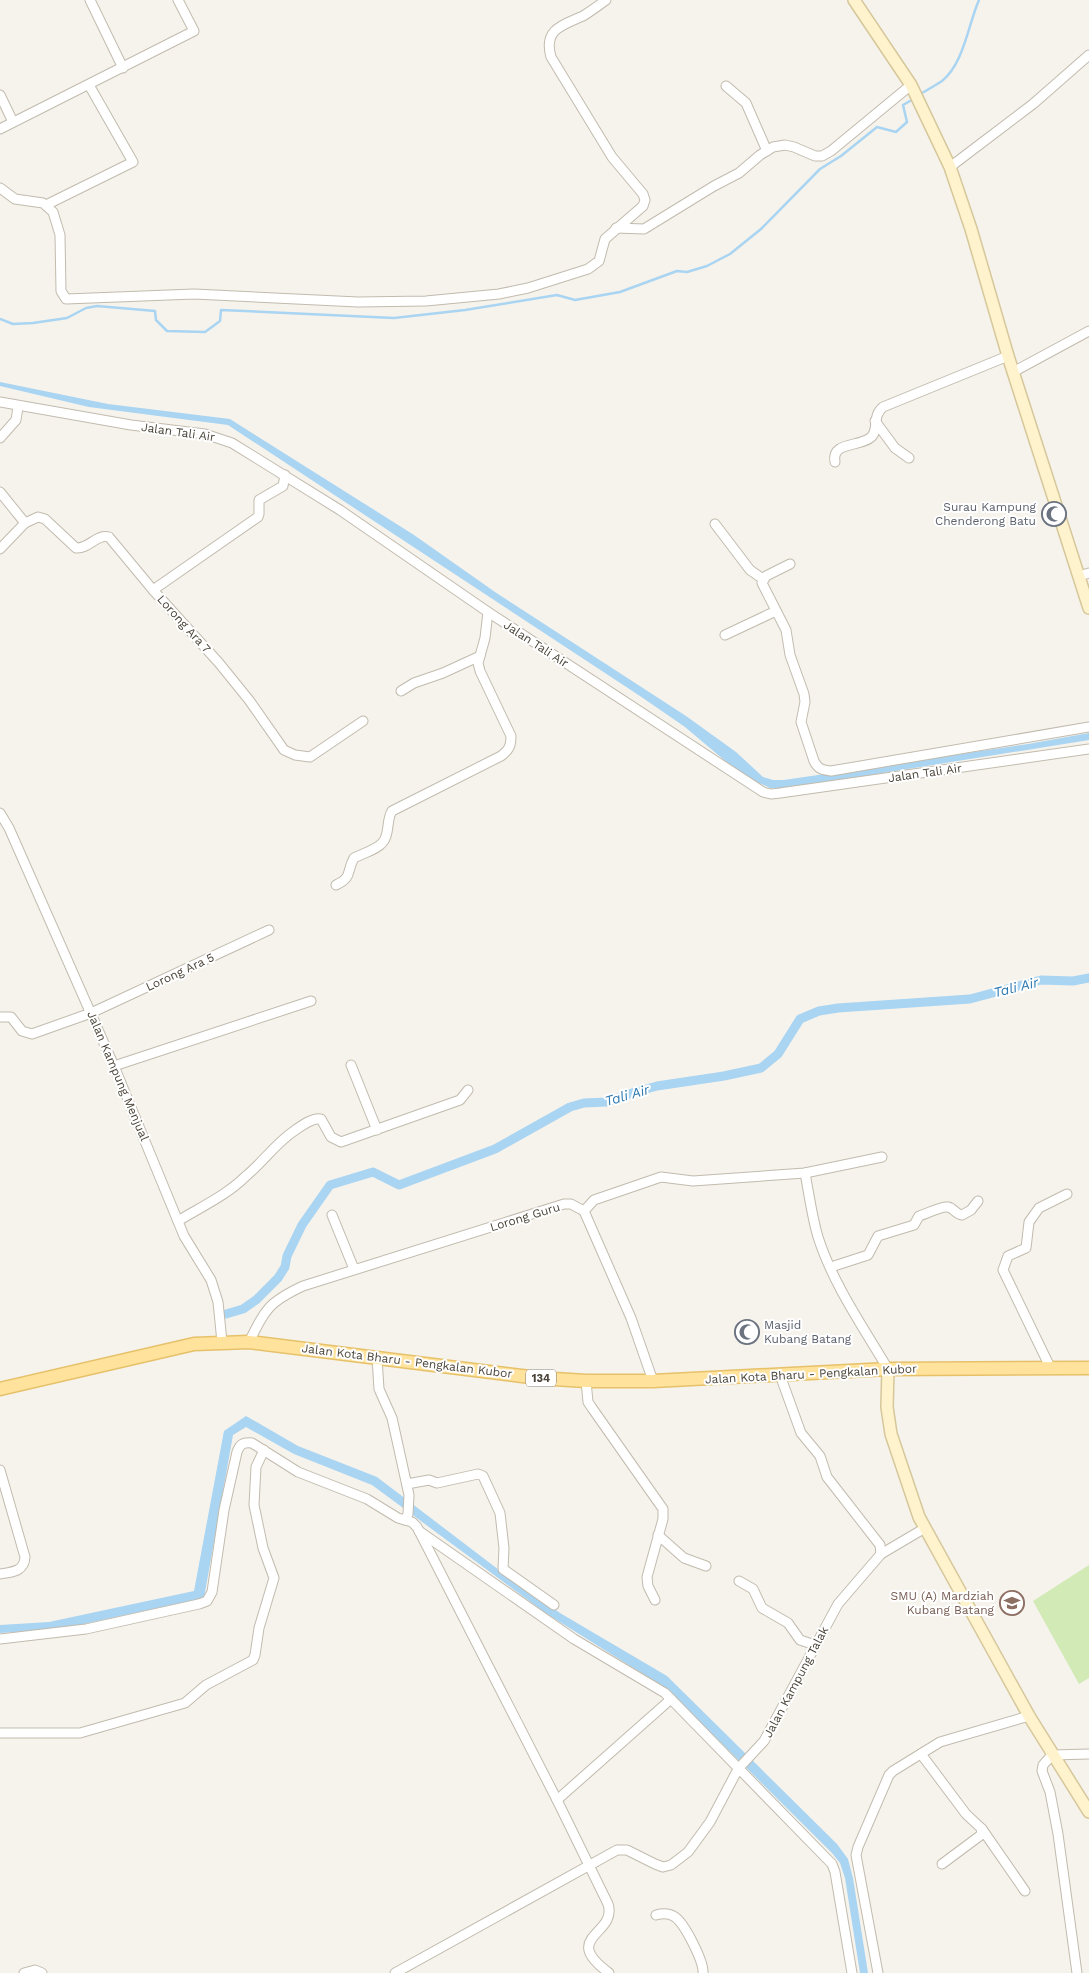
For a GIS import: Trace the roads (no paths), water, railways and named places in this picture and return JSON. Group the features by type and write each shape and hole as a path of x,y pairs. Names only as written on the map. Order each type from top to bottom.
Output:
{"main road":[{"name":"Jalan Kota Bharu - Pengkalan Kubor","path":"0,1389 194,1344 222,1342 249,1342 538,1378 586,1381 653,1382 888,1369 1089,1368"}],"street":[{"path":"90,0 123,68"},
{"path":"0,129 194,31 178,0"},
{"path":"0,188 15,199 41,203 52,212 60,235 62,294 63,297 70,299 194,294 358,302 426,301 499,294 528,288 588,269 599,261 603,243 616,228 643,206 645,200 643,194 612,157 551,57 549,49 549,40 562,24 590,12 606,0"},
{"path":"854,0 911,86 950,167 971,230 1013,372 1084,575 1089,608"},
{"path":"950,167 1033,104 1089,55"},
{"path":"46,206 133,162 89,85"},
{"path":"726,86 746,103 767,151"},
{"path":"616,228 644,229 739,173 773,147 785,145 816,156 822,156 831,151 911,86"},
{"path":"0,95 13,122"},
{"path":"1013,372 1089,331"},
{"path":"835,462 834,456 836,451 871,438 874,433 876,415 882,407 1008,356"},
{"name":"Jalan Tali Air","path":"0,402 18,407 212,436 232,443 284,475 755,788 771,794 1089,749"},
{"path":"0,438 16,420 18,407"},
{"path":"875,421 897,449 909,458"},
{"path":"153,590 258,517 260,514 259,500 282,487 284,475"},
{"path":"0,492 25,523 0,549"},
{"name":"Lorong Ara 7","path":"25,523 42,517 76,548 84,547 100,537 109,537 153,590 219,662 249,700 284,750 289,753 310,757 363,721"},
{"path":"715,524 750,570 763,579"},
{"path":"763,579 790,564"},
{"path":"763,579 762,588 786,630 790,655 804,694 801,722 814,761 823,770 831,771 1089,727"},
{"path":"725,635 776,611"},
{"path":"336,885 345,881 354,858 382,843 386,836 392,811 501,756 508,750 511,736 478,663 485,638 488,612"},
{"path":"402,691 414,683 443,673 480,656"},
{"name":"Jalan Kampung Menjual","path":"0,814 10,828 91,1013 184,1236 211,1280 218,1302 222,1342"},
{"name":"Lorong Ara 5","path":"0,1017 12,1017 22,1031 32,1034 91,1013 269,930"},
{"path":"114,1066 311,1001"},
{"path":"351,1065 377,1130"},
{"path":"178,1220 229,1190 246,1177 293,1132 312,1120 322,1119 331,1137 341,1142 460,1100 468,1090"},
{"path":"653,1382 631,1318 584,1211 594,1200 661,1177 693,1181 805,1173 882,1157"},
{"path":"805,1173 818,1236 838,1285 888,1369 887,1407 891,1434 919,1517 1029,1716 1089,1812"},
{"path":"1050,1367 1004,1270 1008,1256 1026,1248 1029,1222 1040,1207 1067,1194"},
{"path":"831,1267 868,1255 878,1236 914,1225 919,1216 946,1207 962,1215 971,1210 978,1201"},
{"name":"Lorong Guru","path":"249,1342 262,1316 280,1297 304,1286 564,1204 571,1204 584,1211"},
{"path":"332,1215 354,1269"},
{"path":"377,1358 379,1389 392,1418 407,1484 409,1498 406,1517"},
{"path":"780,1375 801,1433 820,1456 827,1476 842,1499 880,1545 881,1554"},
{"path":"586,1381 588,1402 662,1506 664,1516 646,1580 655,1600"},
{"path":"0,1639 86,1629 204,1603 212,1592 224,1510 237,1452 239,1447 246,1442 252,1443 298,1472 367,1499 398,1518 406,1517 418,1529 558,1800 608,1904 610,1914 606,1924 592,1936 589,1952 599,1965 609,1973"},
{"path":"0,1733 80,1733 185,1703 206,1686 252,1660 255,1655 259,1628 274,1578 263,1549 254,1505 256,1467 264,1450"},
{"path":"0,1470 25,1557 20,1570 0,1574"},
{"path":"407,1484 429,1480 437,1484 478,1474 483,1476 500,1512 504,1569 554,1605"},
{"name":"Jalan Kampung Talak","path":"395,1973 613,1852 624,1850 658,1866 667,1866 688,1852 710,1822 740,1767 764,1741 838,1604 881,1554 925,1528"},
{"path":"418,1529 574,1639 664,1693 740,1767 834,1867 852,1973"},
{"path":"658,1534 684,1558 706,1566"},
{"path":"739,1581 753,1589 762,1608 788,1624 800,1640 815,1645"},
{"path":"558,1800 671,1699"},
{"path":"878,1973 856,1852 889,1775 940,1742 1029,1716"},
{"path":"921,1754 965,1814 982,1829 1026,1892"},
{"path":"1077,1973 1058,1834 1050,1792 1042,1770 1043,1765 1052,1755 1089,1754"},
{"path":"942,1864 981,1835 982,1829"},
{"path":"656,1915 668,1914 679,1922 702,1960 703,1973"},
{"path":"24,1973 35,1970 42,1973"}],"water":[{"path":"0,382 108,404 230,419 414,535 495,592 686,716 736,752 763,777 773,780 784,780 1028,744 1089,733 1089,740 814,784 770,788 736,770 685,727 640,696 228,425 89,407 0,386"},
{"path":"246,1416 298,1446 377,1477 499,1570 560,1613 667,1676 837,1844 848,1859 853,1878 868,1973 860,1973 845,1878 840,1863 667,1689 547,1614 372,1485 294,1454 246,1427 233,1435 204,1598 61,1629 0,1633 0,1625 49,1622 194,1591 224,1431"}],"waterway":[{"path":"922,93 942,81 956,64 979,0"},
{"path":"0,319 13,324 33,323 67,318 86,308 97,306 155,311 156,320 167,331 205,332 220,321 221,310 394,318 465,310 557,295 575,300 620,292 677,271 687,272 707,266 730,254 761,229 820,169 841,156 877,127 896,132 907,122 903,105 910,101"},
{"name":"Tali Air","path":"226,1314 243,1309 256,1300 278,1278 285,1267 287,1256 302,1225 330,1185 373,1172 399,1185 495,1149 570,1107 584,1103 607,1102 657,1086 724,1076 761,1068 778,1054 800,1019 819,1011 970,999 1041,980 1073,981 1089,978"}],"place":[{"name":"Surau Kampung Chenderong Batu","path":"1054,514"},
{"name":"Masjid Kubang Batang","path":"747,1332"},
{"name":"SMU (A) Mardziah Kubang Batang","path":"1012,1603"}]}
